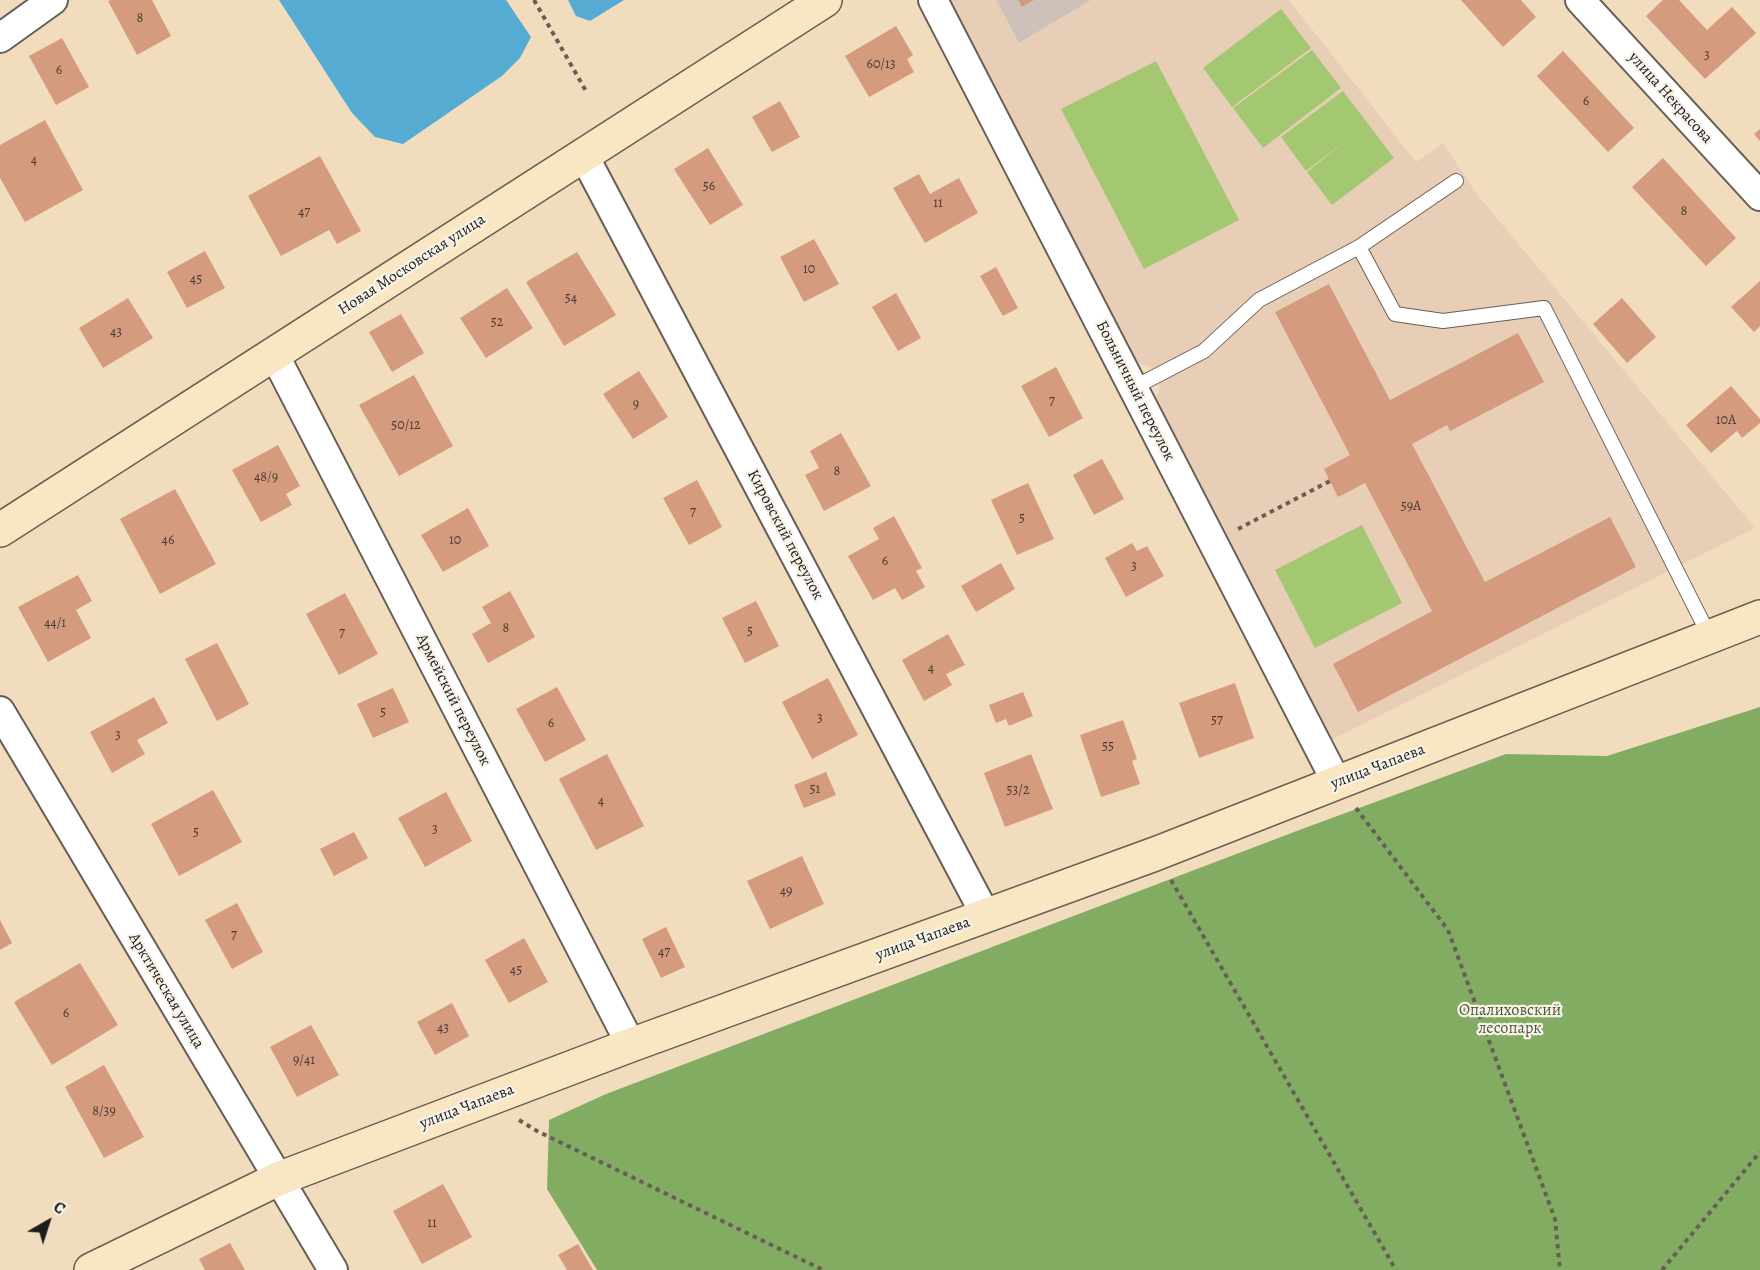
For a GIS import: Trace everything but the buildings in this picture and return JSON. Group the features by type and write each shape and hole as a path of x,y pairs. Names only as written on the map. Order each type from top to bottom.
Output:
{"street":[{"path":"0,38 53,0"},
{"name":"Новая Московская улица","path":"0,530 825,0"},
{"name":"Больничный переулок","path":"933,0 1337,783"},
{"name":"улица Некрасова","path":"1580,0 1760,196"},
{"name":"Кировский переулок","path":"583,154 986,916"},
{"name":"Армейский переулок","path":"274,354 631,1045"},
{"name":"улица Чапаева","path":"91,1270 278,1179 631,1045 1155,854 1760,617"},
{"name":"Арктическая улица","path":"0,711 333,1270"}],"lane":[{"path":"1133,388 1204,351 1259,300 1359,247 1456,181"},
{"path":"1359,247 1395,314 1443,321 1544,308 1710,637"}],"path":[{"path":"534,0 586,91"},
{"path":"1237,530 1330,481"},
{"path":"1337,783 1448,930 1555,1219 1560,1270"},
{"path":"1155,854 1396,1270"},
{"path":"477,1103 514,1116 537,1131 823,1270"},
{"path":"1662,1270 1760,1152"}],"shaded area":[{"path":"946,0 996,0 1019,43 1091,0 1289,0 1416,162 1443,143 1476,193 1755,528 1331,740 1155,401 1160,387 1150,367 1135,362"},
{"path":"996,0 1091,0 1019,43"}],"green space":[{"path":"1281,9 1311,48 1232,107 1203,68"},
{"path":"1312,50 1341,88 1263,148 1233,108"},
{"path":"1156,61 1239,220 1144,269 1061,109"},
{"path":"1343,91 1394,158 1332,205 1307,172 1347,140 1306,171 1281,137"},
{"path":"1362,525 1402,603 1315,648 1275,570"},
{"name":"Опалиховский лесопарк","path":"1760,707 1760,1270 597,1270 547,1189 549,1120 606,1094 1302,829 1506,754 1607,756"}],"water":[{"path":"279,0 506,0 531,37 520,58 502,76 403,144 375,137 352,113"},
{"path":"568,0 624,0 590,21 576,16"}]}
